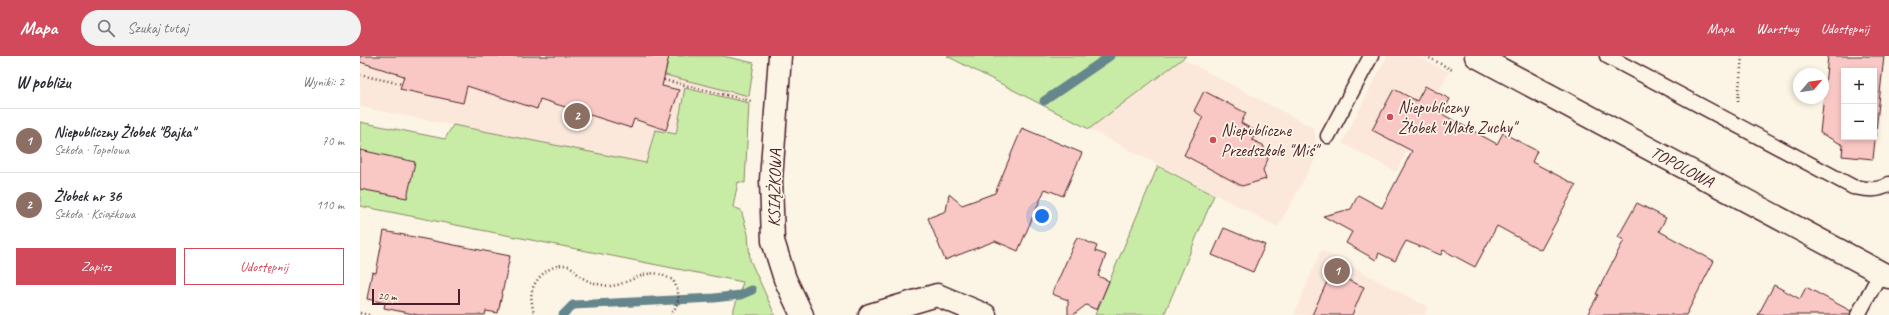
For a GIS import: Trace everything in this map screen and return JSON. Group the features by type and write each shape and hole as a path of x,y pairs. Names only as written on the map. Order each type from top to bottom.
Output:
{"street":[{"name":"KSIĄŻKOWA","path":"780,56 771,180 773,241 785,279 802,315"},
{"name":"TOPOLOWA","path":"1476,56 1885,274"},
{"path":"870,315 938,295 985,315"}],"lane":[{"path":"1328,136 1371,56"},
{"path":"1607,56 1853,187 1870,190 1881,188 1889,184"},
{"path":"1858,315 1885,274"}],"path":[{"path":"1736,124 1742,56"},
{"path":"360,75 402,84"},
{"path":"664,80 754,102"},
{"path":"534,315 532,291 536,281 548,270 560,265 570,266 581,277 592,282 609,286 628,282 644,274 657,274 673,280 679,292 679,296 678,302 671,315"},
{"path":"360,313 369,315"}],"shaded area":[{"path":"360,56 723,56 754,63 749,96 745,183 360,107"},
{"name":"Niepubliczny Żłobek \"Małe Zuchy\"","path":"1387,56 1417,56 1449,72 1396,172 1342,143"},
{"name":"Niepubliczne Przedszkole \"Miś\"","path":"1183,59 1314,128 1318,154 1278,227 1089,129"},
{"path":"1321,250 1428,307 1425,315 1294,315"}],"green space":[{"path":"668,56 723,56 754,63 749,96 665,75"},
{"path":"947,56 1186,56 1089,129"},
{"path":"685,88 749,103 745,183 738,182 733,207 741,210 748,234 750,260 775,315 732,315 743,282 360,206 360,122 445,139 453,125 646,163 655,130 676,134"},
{"path":"1158,166 1214,195 1164,315 1095,315"}],"building":[{"path":"360,56 669,56 662,86 679,90 666,130 634,119 631,128 540,99 537,109 467,86 463,103 400,89 404,76 360,62"},
{"path":"1828,56 1884,56 1877,122 1877,68 1841,68 1841,140 1875,140 1873,159 1842,156 1843,145 1820,133 1823,104 1829,104 1829,68 1827,68"},
{"path":"1425,86 1450,99 1442,114 1497,144 1503,133 1537,151 1532,162 1576,185 1541,250 1497,226 1475,267 1443,250 1441,255 1406,241 1395,261 1379,253 1376,260 1346,243 1352,232 1323,216 1351,209 1358,195 1382,208 1412,151 1372,130 1394,89 1417,101"},
{"path":"1204,91 1246,113 1241,123 1257,132 1252,140 1263,145 1268,159 1263,170 1266,179 1242,186 1184,155 1203,117 1194,111"},
{"path":"1022,128 1082,153 1063,196 1045,189 1018,251 995,241 945,260 928,218 946,211 949,194 962,205 995,193"},
{"path":"360,150 415,162 407,198 360,189"},
{"path":"1637,203 1666,218 1659,231 1714,261 1686,315 1587,315 1598,295 1596,294 1624,240 1618,237"},
{"path":"1224,228 1265,245 1253,272 1212,255"},
{"path":"384,231 510,256 498,313 486,311 485,315 418,315 384,308 385,303 367,299 372,272 376,273"},
{"path":"1077,237 1097,246 1095,251 1106,255 1098,276 1109,281 1097,310 1086,305 1073,315 1068,315 1068,300 1052,294"},
{"path":"1331,273 1364,287 1352,315 1312,315"},
{"path":"1774,285 1800,299 1806,287 1851,311 1850,315 1758,315"}],"waterway":[{"path":"1044,101 1110,56"},
{"path":"563,315 573,305 714,298 740,295 752,290"}],"place":[{"name":"Żłobek nr 36","path":"577,116"},
{"name":"Niepubliczny Żłobek \"Małe Zuchy\"","path":"1390,117"},
{"name":"Niepubliczne Przedszkole \"Miś\"","path":"1213,140"},
{"name":"Niepubliczny Żłobek \"Bajka\"","path":"1337,271"}]}
